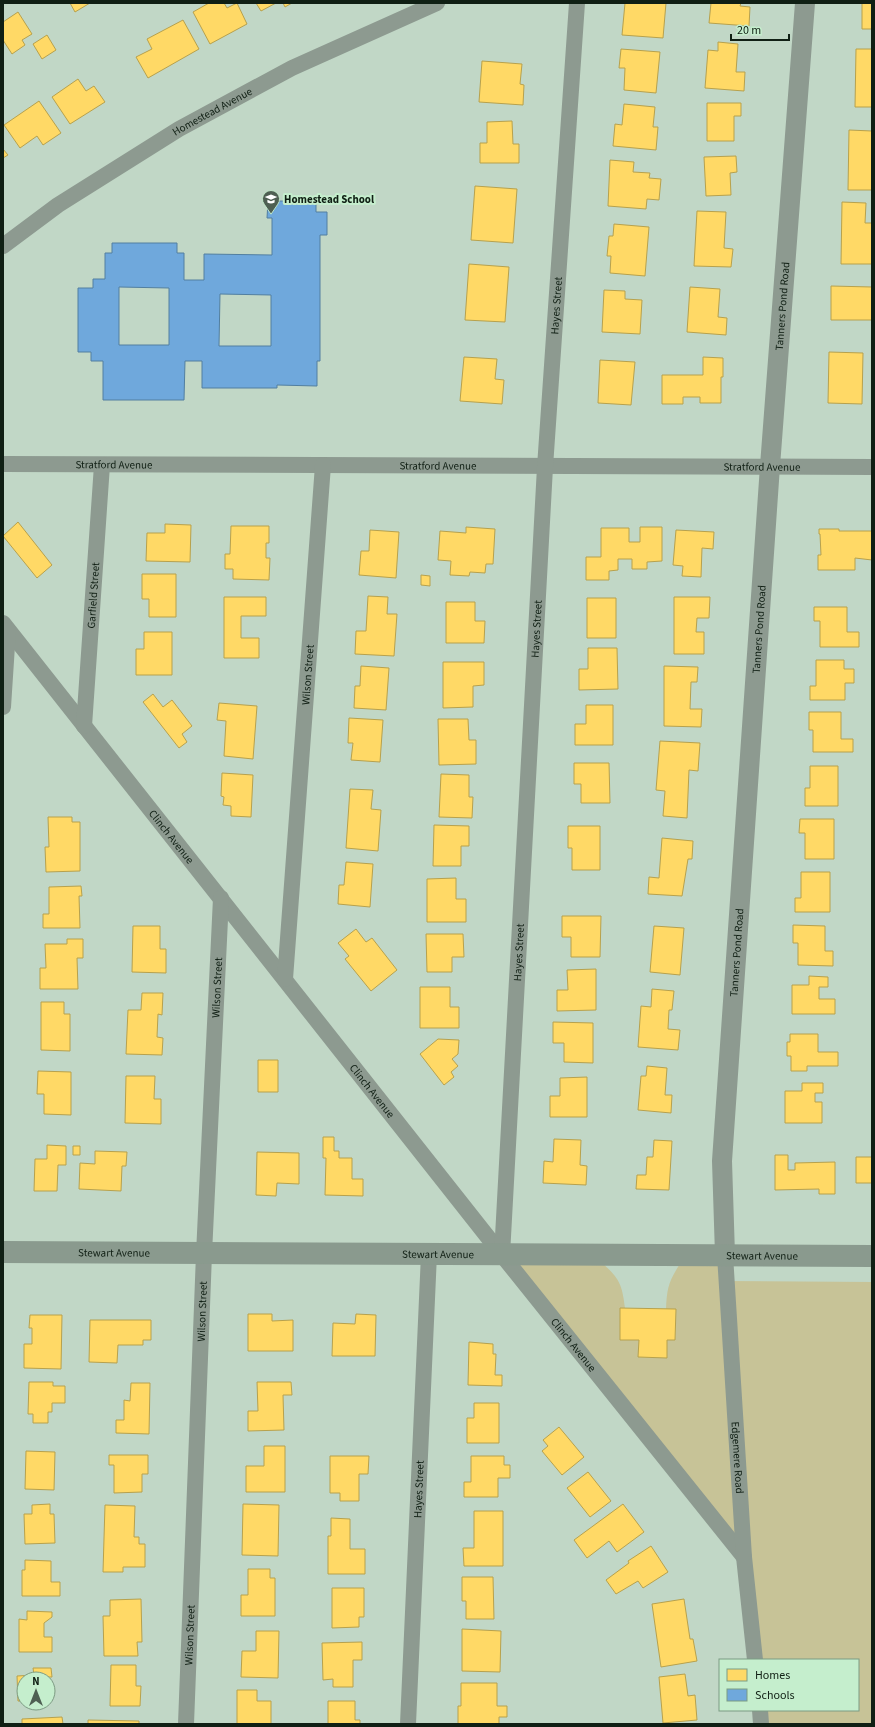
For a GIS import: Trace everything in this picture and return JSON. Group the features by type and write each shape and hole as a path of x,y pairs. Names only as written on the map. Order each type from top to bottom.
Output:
{"main road":[{"name":"Stewart Avenue","path":"3,1252 872,1256"}],"street":[{"name":"Homestead Avenue","path":"3,246 58,205 179,129 292,68 437,3"},
{"name":"Hayes Street","path":"502,1254 545,467 577,3"},
{"name":"Tanners Pond Road","path":"725,1255 722,1161 770,466 804,3"},
{"name":"Stratford Avenue","path":"3,464 872,467"},
{"name":"Garfield Street","path":"84,726 102,465"},
{"name":"Wilson Street","path":"285,979 323,465"},
{"name":"Clinch Avenue","path":"6,627 502,1254 744,1557"},
{"path":"3,707 6,627"},
{"name":"Wilson Street","path":"186,1724 204,1254 221,898"},
{"name":"Hayes Street","path":"408,1724 429,1254"},
{"name":"Edgemere Road","path":"725,1255 744,1557 755,1659"},
{"path":"760,1711 762,1724"}],"shaded area":[{"path":"513,1261 600,1261 612,1272 621,1287 625,1308 620,1309 620,1340 639,1340 639,1357 667,1358 667,1340 675,1340 676,1310 666,1309 667,1295 671,1279 682,1261 720,1261 722,1281 872,1282 872,1724 765,1724 763,1711 859,1711 859,1659 758,1659 746,1557"}],"building: Homes":[{"path":"70,3 90,3 75,12"},
{"path":"209,3 224,3 227,8 237,3 247,24 210,44 193,12"},
{"path":"256,3 276,3 261,11"},
{"path":"283,3 292,3 285,7"},
{"path":"625,3 666,3 663,38 622,35"},
{"path":"711,3 741,3 740,6 750,7 749,26 709,23"},
{"path":"862,3 872,3 872,29 862,29"},
{"path":"18,12 32,34 22,40 25,45 12,54 3,40 3,22"},
{"path":"183,20 199,49 148,78 136,57 152,49 147,39"},
{"path":"47,35 56,50 42,59 33,44"},
{"path":"718,42 738,44 736,72 745,72 744,91 705,88 708,50 718,51"},
{"path":"621,49 660,52 656,93 624,90 625,68 619,68"},
{"path":"856,49 872,49 872,107 855,107"},
{"path":"482,61 522,64 520,84 524,85 523,105 479,102"},
{"path":"78,79 86,91 94,86 105,102 70,124 52,97"},
{"path":"39,101 61,133 43,145 37,136 20,148 4,125"},
{"path":"707,103 741,103 741,116 734,116 734,141 707,141"},
{"path":"624,104 655,107 653,127 658,127 656,150 613,146 615,124 622,125"},
{"path":"512,121 513,144 519,144 519,163 480,163 480,143 487,143 487,122"},
{"path":"849,130 872,131 872,190 848,190"},
{"path":"3,149 8,155 3,158"},
{"path":"736,156 737,172 730,173 731,195 706,196 704,157"},
{"path":"610,160 634,162 633,172 650,173 649,178 661,179 659,200 647,199 646,209 608,206"},
{"path":"475,186 517,189 513,243 471,240"},
{"path":"842,202 866,203 865,223 872,223 872,264 841,264"},
{"path":"697,211 726,212 724,248 733,249 731,267 694,266"},
{"path":"614,224 649,227 645,276 610,273 611,256 607,256 609,236 613,236"},
{"path":"469,264 509,267 505,322 465,320"},
{"path":"831,286 872,287 872,320 831,320"},
{"path":"690,287 720,289 718,317 727,318 726,335 687,332"},
{"path":"604,290 625,291 625,299 642,300 640,334 602,332"},
{"path":"829,352 863,353 862,404 828,403"},
{"path":"464,357 497,359 495,379 504,380 502,404 460,401"},
{"path":"703,357 723,358 721,403 700,403 700,397 683,397 683,404 662,404 662,375 703,375"},
{"path":"600,360 635,362 631,405 598,403"},
{"path":"18,522 52,565 37,578 3,536"},
{"path":"165,524 191,525 190,562 146,561 147,533 165,533"},
{"path":"231,526 269,526 269,543 266,543 266,558 270,558 269,580 233,579 233,569 225,569 225,554 230,554"},
{"path":"466,527 495,529 493,564 486,564 485,573 470,572 469,576 450,575 451,561 438,560 440,531 466,533"},
{"path":"640,527 662,527 662,561 647,562 647,569 632,569 632,559 618,559 618,570 609,571 609,580 586,580 586,557 601,557 601,528 629,528 629,542 640,542"},
{"path":"819,529 839,529 839,531 872,531 872,560 855,558 855,570 818,570 818,555 821,555"},
{"path":"370,530 399,532 396,578 359,575 361,551 369,551"},
{"path":"676,530 714,532 713,549 702,548 701,577 682,576 683,566 673,565"},
{"path":"142,574 176,574 176,617 149,617 149,599 142,599"},
{"path":"421,575 430,576 430,586 421,585"},
{"path":"368,596 388,597 387,614 397,614 394,656 355,654 356,631 366,631"},
{"path":"224,597 266,597 266,616 241,616 241,638 259,638 259,658 224,658"},
{"path":"674,597 710,597 709,618 697,618 696,632 704,632 704,654 674,654"},
{"path":"587,598 616,598 616,638 587,638"},
{"path":"446,602 475,602 475,621 485,621 484,643 446,643"},
{"path":"814,607 847,607 847,632 859,632 859,647 820,647 820,621 814,621"},
{"path":"144,632 172,632 172,675 136,675 136,649 144,649"},
{"path":"588,648 617,648 618,689 579,690 579,669 588,669"},
{"path":"816,660 844,660 844,669 854,669 854,683 845,683 845,700 810,700 810,686 816,686"},
{"path":"443,662 484,662 484,685 473,686 473,707 443,708"},
{"path":"361,666 389,668 386,710 354,708 355,686 360,686"},
{"path":"664,666 698,667 697,682 691,682 690,709 702,709 701,727 664,726"},
{"path":"153,694 163,707 172,700 192,726 182,734 187,742 179,748 143,702"},
{"path":"219,703 257,706 253,759 224,756 226,721 217,720"},
{"path":"586,705 613,705 613,745 575,745 575,724 586,724"},
{"path":"809,712 841,712 841,739 853,739 853,752 813,752 813,730 809,730"},
{"path":"349,718 383,720 380,762 351,760 353,743 348,743"},
{"path":"438,719 468,719 469,740 476,740 476,764 439,765"},
{"path":"660,741 700,743 698,771 689,770 687,818 663,816 665,791 656,790"},
{"path":"574,763 609,763 610,803 581,803 581,784 574,784"},
{"path":"810,766 838,766 838,806 805,806 805,788 810,788"},
{"path":"222,773 253,775 251,817 231,816 231,806 223,805 224,797 221,796"},
{"path":"441,774 469,775 469,797 473,797 472,818 439,817"},
{"path":"350,789 373,790 371,809 381,810 378,851 346,848"},
{"path":"48,817 72,817 72,822 80,822 80,871 46,872 45,847 49,847"},
{"path":"800,819 834,819 834,859 805,859 805,833 799,833"},
{"path":"434,825 469,826 469,846 461,846 461,866 433,866"},
{"path":"568,826 600,826 600,870 572,870 572,848 568,848"},
{"path":"662,838 693,841 692,859 688,859 682,896 648,894 649,877 659,878"},
{"path":"346,862 373,864 370,907 338,904 339,885 344,885"},
{"path":"801,872 830,872 830,912 795,912 795,898 801,898"},
{"path":"456,878 456,899 466,899 466,922 427,922 427,879"},
{"path":"81,886 82,896 79,896 80,928 43,928 43,914 49,914 49,887"},
{"path":"562,916 601,916 600,957 571,957 571,937 562,937"},
{"path":"793,925 825,926 825,951 833,951 833,966 798,965 798,943 793,943"},
{"path":"133,926 160,926 160,949 166,949 166,973 132,972"},
{"path":"654,926 684,928 680,975 650,972"},
{"path":"356,929 366,942 372,938 397,970 371,991 345,959 349,956 338,943"},
{"path":"426,934 463,934 464,957 452,957 452,972 427,972"},
{"path":"67,939 83,939 83,958 77,958 78,989 40,989 40,968 46,968 45,944 67,944"},
{"path":"596,969 596,1010 557,1011 557,990 568,990 567,970"},
{"path":"809,976 828,977 828,987 819,987 819,999 835,999 835,1014 792,1014 792,985 809,985"},
{"path":"420,987 450,987 450,1007 459,1007 459,1028 420,1028"},
{"path":"652,989 674,991 672,1010 669,1010 668,1029 680,1030 678,1050 638,1047 641,1006 651,1007"},
{"path":"142,993 163,993 162,1015 158,1014 157,1037 163,1038 162,1055 126,1054 128,1010 141,1010"},
{"path":"41,1002 64,1002 64,1014 70,1014 70,1051 41,1050"},
{"path":"553,1022 593,1023 593,1063 564,1062 564,1043 553,1043"},
{"path":"790,1034 818,1034 818,1052 838,1052 838,1066 807,1066 807,1071 791,1071 791,1056 787,1056 787,1042 790,1042"},
{"path":"438,1039 459,1040 458,1054 452,1059 458,1066 451,1072 454,1077 444,1085 420,1054"},
{"path":"258,1060 278,1060 278,1092 258,1092"},
{"path":"647,1066 667,1068 665,1095 672,1095 671,1113 638,1110 641,1076 646,1076"},
{"path":"38,1071 71,1072 71,1115 44,1114 44,1094 37,1094"},
{"path":"126,1076 155,1076 154,1099 161,1099 161,1124 125,1123"},
{"path":"587,1077 587,1117 550,1117 550,1096 560,1096 560,1078"},
{"path":"802,1083 823,1083 823,1093 815,1093 815,1102 822,1102 822,1123 785,1123 785,1091 802,1091"},
{"path":"323,1137 334,1137 334,1151 339,1151 339,1158 352,1158 352,1179 363,1179 363,1196 325,1195 326,1158 323,1158"},
{"path":"554,1139 581,1140 580,1165 587,1166 586,1185 543,1183 544,1161 553,1162"},
{"path":"654,1140 672,1141 669,1190 636,1189 637,1175 646,1175 647,1157 653,1157"},
{"path":"47,1145 66,1146 66,1165 58,1165 57,1191 34,1191 35,1159 47,1159"},
{"path":"73,1146 80,1146 80,1155 73,1155"},
{"path":"95,1151 127,1152 126,1166 122,1166 121,1191 79,1189 80,1163 95,1164"},
{"path":"257,1152 299,1153 299,1184 277,1183 276,1196 256,1195"},
{"path":"775,1155 788,1155 788,1170 795,1170 795,1163 835,1162 835,1194 819,1194 819,1189 775,1190"},
{"path":"856,1157 872,1157 872,1183 856,1183"},
{"path":"620,1308 676,1309 675,1340 667,1340 667,1358 638,1357 639,1340 620,1340"},
{"path":"248,1314 272,1314 272,1321 293,1320 293,1351 248,1351"},
{"path":"356,1314 376,1315 375,1356 332,1356 333,1323 355,1324"},
{"path":"30,1315 62,1315 61,1369 24,1368 24,1344 32,1344 32,1328 29,1328"},
{"path":"90,1320 151,1320 151,1340 143,1340 143,1345 118,1345 117,1363 89,1362"},
{"path":"469,1342 493,1344 493,1354 496,1354 495,1375 502,1375 502,1386 468,1385"},
{"path":"29,1382 53,1382 53,1386 65,1386 65,1403 52,1403 52,1412 48,1412 48,1423 33,1423 33,1414 28,1414"},
{"path":"257,1382 291,1382 292,1395 283,1395 284,1430 248,1431 248,1411 258,1411"},
{"path":"131,1383 150,1383 149,1434 116,1433 116,1420 124,1420 124,1400 130,1401"},
{"path":"474,1403 499,1403 499,1443 467,1443 467,1418 474,1418"},
{"path":"559,1427 584,1457 562,1475 542,1451 548,1446 543,1440"},
{"path":"264,1446 285,1446 285,1492 246,1492 246,1466 264,1466"},
{"path":"26,1451 55,1452 54,1490 25,1489"},
{"path":"109,1455 148,1455 148,1474 142,1474 142,1492 114,1493 114,1465 109,1465"},
{"path":"330,1456 369,1456 368,1474 359,1474 359,1501 340,1501 340,1493 330,1493"},
{"path":"471,1456 504,1456 504,1465 510,1465 510,1478 498,1478 498,1497 464,1497 464,1482 471,1482"},
{"path":"588,1472 611,1501 590,1517 567,1488"},
{"path":"50,1504 50,1514 54,1514 55,1543 25,1544 24,1514 32,1514 32,1505"},
{"path":"243,1504 279,1505 278,1556 242,1555"},
{"path":"623,1504 644,1532 617,1552 609,1541 587,1558 574,1540"},
{"path":"105,1505 135,1506 134,1537 139,1537 139,1544 145,1544 145,1567 123,1567 123,1572 103,1572"},
{"path":"474,1511 503,1511 503,1566 464,1566 463,1548 474,1548"},
{"path":"331,1518 350,1519 350,1549 365,1549 365,1574 328,1574 328,1536 331,1536"},
{"path":"651,1546 668,1572 643,1588 638,1581 616,1594 606,1580 629,1563 628,1561"},
{"path":"25,1560 51,1561 51,1582 60,1582 60,1596 22,1596 22,1570 25,1570"},
{"path":"248,1569 270,1569 270,1578 275,1578 275,1616 241,1616 241,1595 248,1595"},
{"path":"462,1577 493,1577 494,1619 466,1619 466,1601 462,1601"},
{"path":"332,1588 364,1588 364,1617 359,1617 359,1627 332,1628"},
{"path":"141,1599 142,1642 137,1642 138,1656 104,1656 103,1616 110,1616 110,1600"},
{"path":"684,1599 690,1639 693,1639 697,1661 661,1667 652,1604"},
{"path":"27,1611 52,1612 52,1617 44,1623 44,1637 52,1637 52,1652 19,1652 19,1619 27,1620"},
{"path":"462,1629 501,1631 500,1672 462,1671"},
{"path":"256,1631 279,1631 278,1678 241,1677 242,1651 256,1651"},
{"path":"362,1642 362,1660 353,1660 353,1687 333,1687 333,1679 323,1680 322,1643"},
{"path":"111,1665 136,1665 136,1686 141,1686 140,1706 110,1706"},
{"path":"33,1668 51,1668 51,1671 33,1671"},
{"path":"685,1674 688,1696 695,1695 697,1720 663,1723 659,1677"},
{"path":"461,1683 497,1683 497,1706 507,1706 507,1717 499,1717 499,1724 458,1724 458,1706 461,1706"},
{"path":"237,1690 257,1690 257,1701 271,1701 271,1724 237,1724"},
{"path":"328,1701 355,1701 355,1720 360,1720 360,1724 328,1724"},
{"path":"62,1717 63,1724 22,1724 22,1719"},
{"path":"88,1720 139,1721 139,1724 88,1724"}],"building: Schools":[{"path":"268,201 316,201 316,212 327,212 327,235 320,235 320,361 317,361 317,386 277,385 277,388 202,388 202,361 185,361 184,400 103,400 103,361 91,361 91,352 78,352 78,288 93,288 93,279 105,279 105,253 112,253 112,243 177,243 177,253 184,253 184,280 204,280 204,254 272,255 272,218 267,218","holes":["119,287 169,288 169,345 119,345","220,294 271,295 271,346 219,346"]}],"place":[{"name":"Homestead School","path":"271,214"}]}
